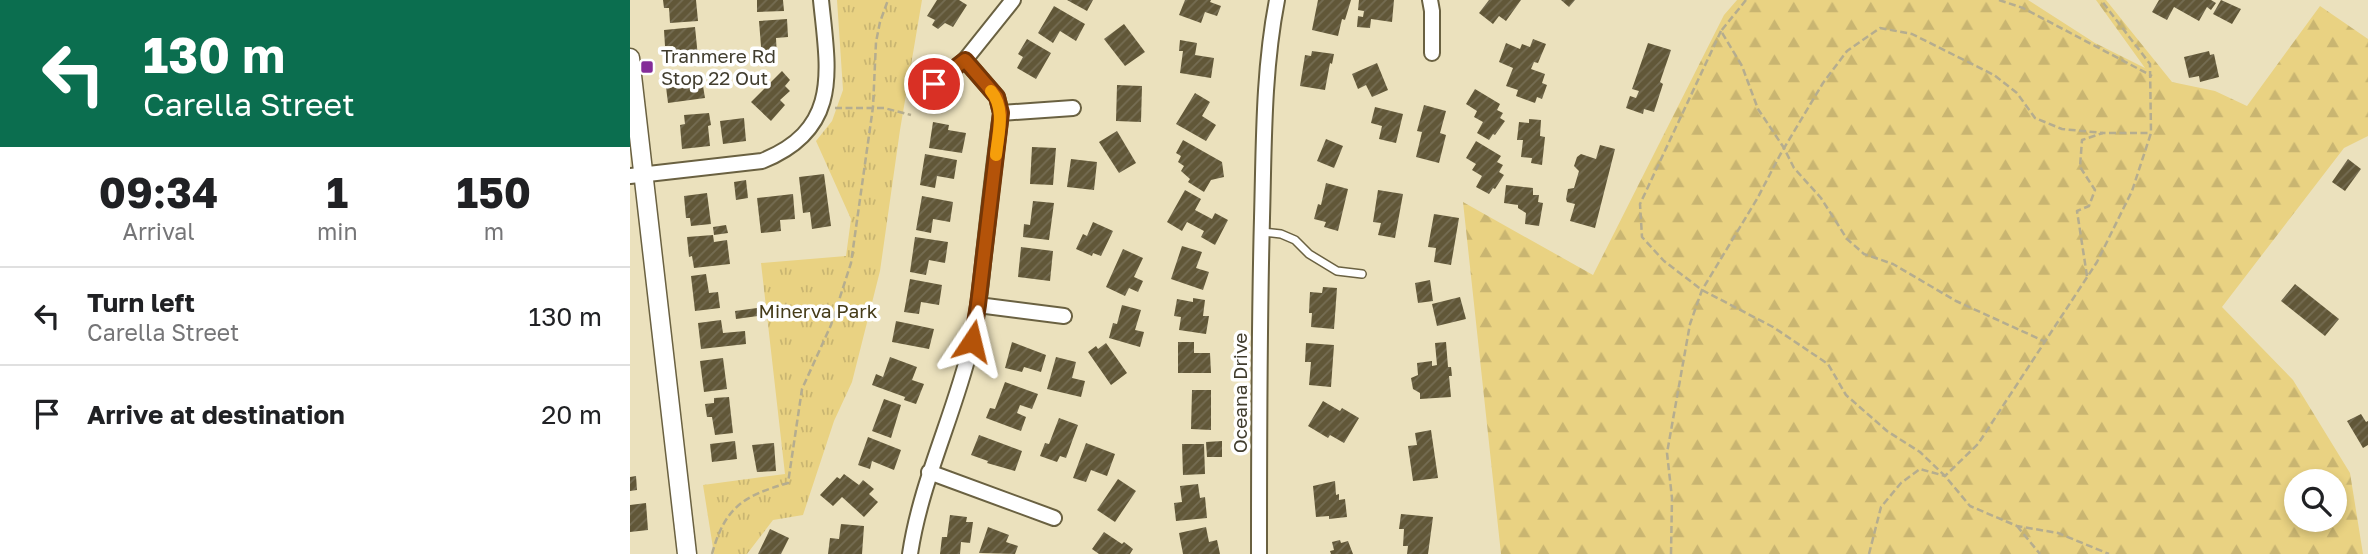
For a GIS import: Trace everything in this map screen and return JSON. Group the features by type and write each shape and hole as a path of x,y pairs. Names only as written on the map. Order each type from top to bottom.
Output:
{"street":[{"path":"637,175 762,161 778,155 802,137 820,111 828,78 821,0"},
{"path":"919,96 965,60 1013,0"},
{"name":"Oceana Drive","path":"1259,554 1259,339 1264,115 1277,0"},
{"path":"1430,0 1432,53"},
{"path":"630,58 637,175 687,554"},
{"path":"910,554 929,472 964,371 978,305 1001,113 997,97 965,60"},
{"path":"1001,113 1073,108"},
{"path":"978,305 1064,316"},
{"path":"929,472 1054,518"}],"lane":[{"path":"1261,232 1281,234 1295,240 1309,254 1337,271 1362,274"}],"path":[{"path":"712,554 722,529 742,500 761,490 788,483 802,389 831,325 850,263 873,107 876,42 888,0"},
{"path":"1746,0 1721,31 1640,204 1642,237 1664,261 1702,290 1773,327 1828,364 1846,395 1887,431 1920,452 1970,506 2017,526 2058,533 2109,554"},
{"path":"1999,0 2023,8 2152,76"},
{"path":"1945,476 1978,444 2046,342 2087,277 2132,191 2151,133 2152,76 2150,64 2101,0"},
{"path":"1671,554 1672,498 1667,453 1690,324 1702,290 1823,83 1847,51 1880,28 1912,34 1994,75 2017,93 2035,118 2062,129 2104,133 2151,133"},
{"path":"1721,31 1742,66 1758,109 1794,168 1821,198 1847,239 1864,254 1893,264 1956,301 2046,342"},
{"path":"832,108 873,107 911,115"},
{"path":"2087,277 2077,211 2089,206 2095,190 2080,167 2082,140 2104,133"},
{"path":"1869,554 1881,507 1901,483 1920,469 1945,476"},
{"path":"2017,526 2040,554"}],"green space":[{"name":"Minerva Park","path":"837,0 922,0 880,271 852,382 834,421 803,515 773,520 747,554 714,554 703,485 785,474 761,263 846,256 851,219 816,141 832,121 843,90"},
{"path":"1737,0 2028,0 2095,43 2145,68 2096,0 2106,0 2172,82 2215,91 2247,106 2320,6 2368,39 2368,136 2344,148 2222,307 2293,380 2350,473 2363,554 1501,554 1463,202 1593,275 1724,15"}],"building":[{"path":"663,0 696,0 698,21 670,23 669,8 664,8"},
{"path":"757,0 783,0 784,11 757,12"},
{"path":"937,0 959,0 967,5 953,27 945,23 938,29 932,25 935,20 927,16"},
{"path":"1067,0 1093,0 1087,11"},
{"path":"1185,0 1211,0 1210,2 1221,6 1217,16 1205,12 1201,23 1179,15"},
{"path":"1318,0 1351,0 1338,36 1312,30"},
{"path":"1359,0 1394,0 1392,22 1371,19 1370,28 1357,27 1358,16 1363,17 1364,11 1358,10"},
{"path":"1489,0 1521,0 1506,21 1499,16 1493,24 1479,13"},
{"path":"1561,0 1575,0 1569,7"},
{"path":"2159,0 2211,0 2216,3 2211,10 2207,7 2199,21 2174,7 2167,20 2152,12"},
{"path":"2221,0 2241,9 2232,24 2213,14"},
{"path":"1054,6 1085,24 1076,41 1060,31 1053,43 1038,33"},
{"path":"787,19 788,37 776,38 777,58 762,59 759,21"},
{"path":"1124,24 1145,52 1125,66 1104,39"},
{"path":"695,27 698,57 675,59 673,46 665,46 664,30"},
{"path":"1027,39 1051,53 1036,79 1017,68 1023,57 1018,54"},
{"path":"1533,39 1546,44 1538,63 1534,62 1531,69 1545,74 1542,83 1547,85 1542,99 1537,97 1535,103 1516,96 1518,90 1506,86 1513,68 1499,62 1506,43 1520,49 1522,44 1530,47"},
{"path":"1180,40 1197,43 1195,55 1214,58 1211,78 1180,73 1183,51 1179,51"},
{"path":"1648,43 1671,50 1660,82 1663,84 1654,112 1644,109 1643,114 1626,108 1630,96 1636,98 1639,91 1632,89"},
{"path":"1312,51 1334,54 1325,90 1300,86 1305,55 1311,56"},
{"path":"2209,51 2210,55 2214,54 2219,77 2200,82 2199,76 2189,78 2184,57"},
{"path":"1377,63 1388,90 1372,97 1366,85 1358,89 1352,74"},
{"path":"782,71 790,80 785,86 790,91 780,100 785,105 771,121 751,102"},
{"path":"701,74 705,98 668,103 665,79"},
{"path":"1117,85 1142,86 1141,122 1116,121"},
{"path":"1475,89 1500,104 1497,110 1503,113 1500,118 1505,121 1489,140 1477,133 1483,122 1474,117 1477,111 1466,104"},
{"path":"1195,93 1210,102 1202,116 1216,125 1206,141 1176,124"},
{"path":"1424,105 1446,111 1440,133 1446,135 1439,163 1416,157 1422,132 1417,131"},
{"path":"1375,107 1403,114 1396,143 1379,139 1382,126 1371,123"},
{"path":"709,113 710,146 682,149 680,125 685,124 684,115"},
{"path":"744,118 746,141 723,144 720,121"},
{"path":"1529,119 1541,120 1540,136 1545,137 1542,165 1531,163 1532,158 1521,157 1523,140 1517,140 1519,122 1529,123"},
{"path":"933,122 949,125 948,130 966,133 962,153 929,148"},
{"path":"1117,131 1136,163 1119,173 1099,142"},
{"path":"1326,139 1343,146 1334,168 1317,161"},
{"path":"1183,140 1222,162 1224,177 1211,180 1204,192 1188,182 1190,179 1181,171 1184,166 1178,162 1181,156 1176,153"},
{"path":"1476,141 1501,156 1497,162 1503,165 1499,172 1504,175 1489,194 1476,187 1482,176 1472,170 1476,164 1466,158"},
{"path":"1600,145 1615,149 1595,228 1570,221 1575,204 1567,202 1566,199 1568,189 1574,188 1579,171 1574,166 1577,157 1581,154 1596,159"},
{"path":"1032,147 1056,148 1053,185 1030,184"},
{"path":"925,154 957,160 954,179 937,176 935,188 920,185"},
{"path":"1071,159 1097,162 1094,190 1067,187"},
{"path":"2348,159 2361,169 2345,191 2332,182"},
{"path":"824,174 831,226 812,229 810,212 803,213 799,177"},
{"path":"746,180 748,198 736,200 734,182"},
{"path":"1326,183 1348,189 1338,231 1324,227 1326,222 1314,219 1318,204 1321,205"},
{"path":"1506,185 1533,188 1533,195 1539,195 1538,202 1543,203 1539,226 1525,224 1526,213 1518,208 1518,205 1504,203"},
{"path":"1185,190 1201,199 1195,210 1212,219 1215,213 1228,220 1215,245 1201,237 1204,231 1187,222 1182,231 1167,222"},
{"path":"1378,190 1403,194 1395,238 1378,235 1381,223 1373,222"},
{"path":"707,193 711,224 691,226 690,218 686,218 684,196"},
{"path":"793,194 795,219 780,220 781,231 761,233 757,198"},
{"path":"922,196 953,202 950,222 933,219 931,233 916,230"},
{"path":"1033,201 1054,203 1049,240 1023,237 1024,224 1030,225"},
{"path":"1434,214 1459,218 1451,265 1434,262 1436,248 1428,247"},
{"path":"1093,222 1113,231 1101,256 1093,253 1092,256 1076,249 1083,234 1087,236"},
{"path":"726,225 728,233 714,235 713,227"},
{"path":"713,235 714,242 727,240 730,264 694,268 692,256 689,257 687,237"},
{"path":"915,237 948,242 945,263 929,260 926,275 910,272"},
{"path":"1182,246 1202,252 1196,268 1209,272 1203,290 1171,279"},
{"path":"1021,247 1053,251 1050,281 1018,277"},
{"path":"1123,249 1143,258 1134,277 1143,281 1138,292 1129,288 1125,296 1106,287"},
{"path":"706,274 709,293 718,292 720,308 695,311 691,276"},
{"path":"910,279 942,285 939,305 921,302 919,314 904,312"},
{"path":"1430,280 1433,301 1418,303 1415,283"},
{"path":"2295,284 2339,319 2325,336 2281,301"},
{"path":"1323,287 1337,288 1334,329 1311,327 1310,292 1322,293"},
{"path":"1460,297 1466,319 1437,326 1432,304"},
{"path":"1193,298 1205,300 1203,316 1209,316 1206,334 1179,330 1181,317 1174,316 1177,299 1193,302"},
{"path":"1122,305 1141,310 1135,330 1144,332 1140,347 1109,338 1113,323 1117,324"},
{"path":"757,308 758,316 736,319 735,311"},
{"path":"721,320 723,333 745,331 746,344 701,349 698,323"},
{"path":"896,321 934,329 929,349 892,342"},
{"path":"1012,342 1046,355 1041,372 1024,367 1022,372 1005,368"},
{"path":"1178,342 1194,342 1194,353 1210,353 1211,373 1178,373"},
{"path":"1446,342 1448,367 1451,367 1452,376 1449,376 1451,397 1420,399 1420,393 1413,389 1411,378 1418,375 1417,363 1432,361 1432,366 1437,365 1435,343"},
{"path":"1106,343 1127,373 1111,385 1088,352"},
{"path":"1306,343 1334,345 1331,387 1309,385 1311,362 1305,362"},
{"path":"890,357 917,367 912,380 924,384 916,404 872,385 876,374 883,377"},
{"path":"1056,357 1076,362 1072,378 1085,381 1081,397 1047,389"},
{"path":"723,358 727,389 704,392 700,361"},
{"path":"1005,382 1038,394 1032,409 1020,405 1017,413 1026,417 1021,431 986,418 990,408 995,409"},
{"path":"1192,390 1211,390 1211,430 1191,429"},
{"path":"729,397 733,433 715,435 712,417 707,417 705,404 714,403 714,398"},
{"path":"884,399 901,405 891,438 872,431"},
{"path":"1323,401 1359,418 1344,443 1330,435 1328,438 1308,426"},
{"path":"2361,414 2366,422 2368,421 2368,445 2363,448 2347,421"},
{"path":"1059,418 1078,425 1066,458 1060,456 1057,462 1040,456 1045,443 1049,444"},
{"path":"1431,430 1438,478 1413,481 1408,446 1417,445 1415,433"},
{"path":"979,435 1022,451 1015,471 971,455"},
{"path":"868,437 901,450 894,470 872,461 870,469 858,465"},
{"path":"735,441 737,459 712,462 710,444"},
{"path":"1222,441 1222,457 1207,457 1206,442"},
{"path":"774,443 776,471 757,472 752,445"},
{"path":"1086,443 1115,454 1107,476 1091,470 1086,482 1073,478"},
{"path":"1182,444 1204,444 1205,474 1183,475"},
{"path":"844,474 859,485 863,480 874,489 869,494 878,502 864,517 842,497 833,506 820,495 837,477 840,479"},
{"path":"636,476 637,490 630,491 630,477"},
{"path":"1118,479 1136,491 1115,522 1097,510"},
{"path":"1335,481 1336,495 1339,494 1339,500 1345,499 1347,517 1316,517 1313,486"},
{"path":"1198,484 1200,498 1205,497 1207,518 1176,521 1174,503 1182,502 1180,486"},
{"path":"646,503 648,530 630,532 630,505"},
{"path":"1401,514 1433,517 1428,554 1407,554 1408,546 1403,546 1404,529 1399,529"},
{"path":"950,515 967,517 966,522 973,522 970,543 961,542 960,554 940,554 942,537 947,537"},
{"path":"841,524 864,526 862,554 828,554 830,538 839,539"},
{"path":"988,527 1009,535 1006,542 1018,546 1015,554 979,553"},
{"path":"1206,527 1209,542 1217,540 1220,554 1183,554 1179,533"},
{"path":"770,529 789,538 781,554 758,554"},
{"path":"1104,532 1133,549 1130,554 1099,554 1092,549"},
{"path":"1340,540 1341,543 1348,541 1353,554 1331,554 1330,551 1334,550 1332,542"}],"slow traffic":[{"path":"991,91 997,97 1001,113 996,155"}],"place":[{"name":"Tranmere Rd Stop 22 Out","path":"647,67"}],"route":[{"path":"934,84 965,60 997,97 1001,113 972,341"}]}
